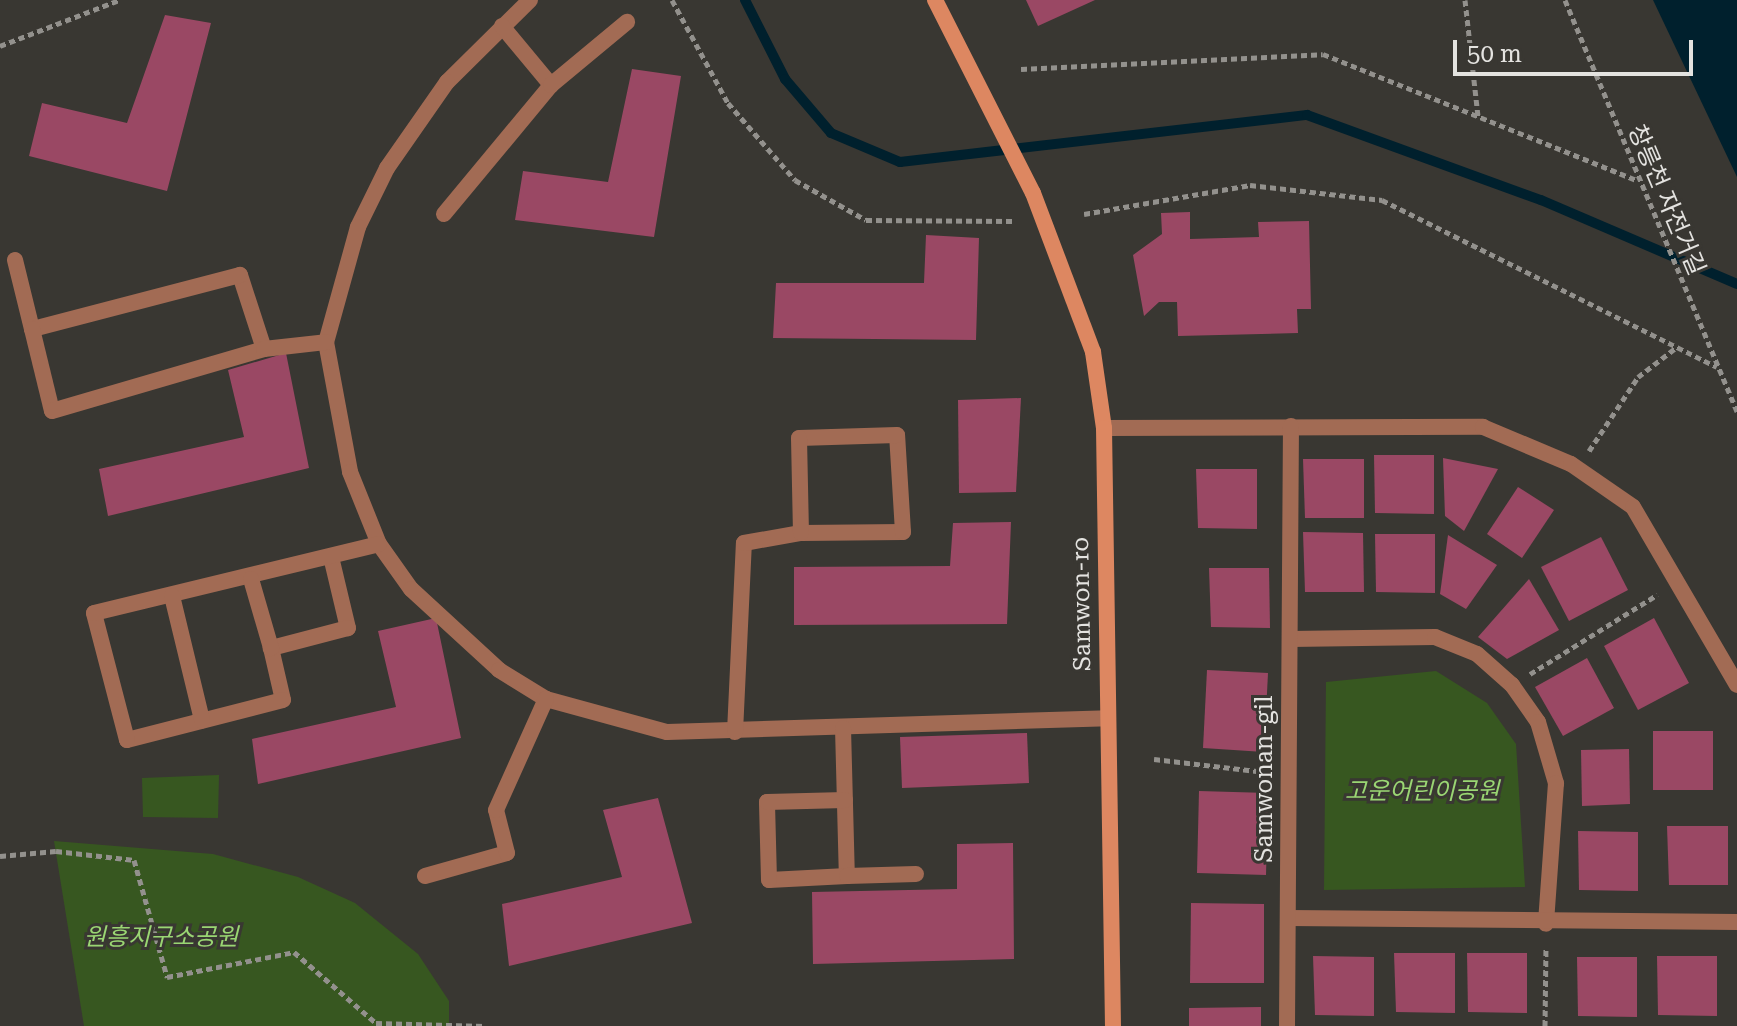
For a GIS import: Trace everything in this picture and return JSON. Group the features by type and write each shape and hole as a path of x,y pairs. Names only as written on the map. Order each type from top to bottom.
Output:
{"main road":[{"name":"Samwon-ro","path":"935,0 1033,193 1093,352 1104,428 1113,1026"}],"street":[{"path":"530,0 438,93 387,168 358,227 326,342 350,472 379,544 457,634 546,699 667,732 1108,718"},
{"path":"444,214 551,85 627,22"},
{"path":"502,26 551,85"},
{"path":"15,260 52,411 264,349 326,342"},
{"path":"32,329 240,275 264,349"},
{"name":"Samwonan-gil","path":"1287,1026 1291,426"},
{"path":"1104,428 1483,427 1579,469 1633,507 1682,580 1737,685"},
{"path":"735,732 744,543 801,533 903,532 897,435 799,438 801,533"},
{"path":"251,579 283,700 127,740 94,613 332,561 379,544"},
{"path":"271,648 348,628 332,561"},
{"path":"172,596 202,720"},
{"path":"1290,639 1435,637 1477,654 1512,685 1538,722 1556,783 1546,924"},
{"path":"425,876 507,853 496,810 546,699"},
{"path":"843,728 847,876"},
{"path":"845,800 767,802 769,880 916,874"},
{"path":"1288,918 1546,924 1737,922"}],"path":[{"path":"0,46 119,0"},
{"path":"672,0 728,103 795,180 866,220 1012,221"},
{"path":"1465,0 1478,116"},
{"name":"창릉천 자전거길","path":"1565,0 1637,180 1737,412"},
{"path":"1021,69 1323,54 1637,180"},
{"path":"1084,214 1250,185 1382,200 1717,367"},
{"path":"1579,469 1638,377 1677,347"},
{"path":"1512,685 1682,580"},
{"path":"1154,759 1289,774"},
{"path":"0,856 56,851 134,860 167,977 294,952 376,1023 485,1026"},
{"path":"1545,1026 1546,924"}],"green space":[{"name":"고운어린이공원","path":"1436,671 1487,703 1516,744 1525,887 1324,890 1326,682"},
{"path":"219,775 218,818 143,817 142,778"},
{"name":"원흥지구소공원","path":"54,841 213,854 298,877 355,903 418,954 449,1001 449,1026 84,1026"}],"water":[{"path":"1653,0 1737,0 1737,177"}],"building":[{"path":"1026,0 1095,0 1038,26"},
{"path":"165,15 211,23 167,191 29,156 42,103 127,123"},
{"path":"632,69 681,76 654,237 515,220 523,171 608,182"},
{"path":"1190,212 1190,239 1259,237 1258,222 1309,221 1311,309 1297,309 1298,333 1178,336 1177,302 1159,302 1144,316 1133,255 1162,234 1161,213"},
{"path":"926,235 979,238 976,340 773,338 776,283 924,283"},
{"path":"286,353 309,468 108,516 99,469 244,437 228,370"},
{"path":"1021,398 1016,492 959,493 958,400"},
{"path":"1374,455 1434,455 1434,514 1375,513"},
{"path":"1443,458 1498,469 1464,531 1445,516"},
{"path":"1303,459 1364,459 1364,518 1305,518"},
{"path":"1196,469 1257,469 1257,529 1198,528"},
{"path":"1518,487 1554,510 1522,558 1487,534"},
{"path":"1011,522 1007,624 794,625 794,567 950,566 953,523"},
{"path":"1303,532 1363,533 1364,592 1305,592"},
{"path":"1375,534 1435,534 1435,593 1376,592"},
{"path":"1448,535 1497,565 1466,609 1440,594"},
{"path":"1601,537 1628,590 1569,621 1541,567"},
{"path":"1209,568 1269,568 1270,628 1211,627"},
{"path":"1529,579 1559,630 1507,659 1478,637"},
{"path":"436,618 461,738 258,784 252,739 396,707 378,631"},
{"path":"1654,618 1689,683 1638,710 1604,646"},
{"path":"1587,658 1614,708 1563,736 1535,687"},
{"path":"1207,670 1268,673 1264,752 1203,748"},
{"path":"1653,731 1713,731 1713,790 1653,790"},
{"path":"1027,733 1029,783 902,788 900,737"},
{"path":"1629,749 1630,804 1582,806 1581,750"},
{"path":"1199,791 1268,793 1266,875 1197,873"},
{"path":"658,798 692,923 509,966 502,904 622,877 603,810"},
{"path":"1667,826 1728,826 1728,885 1669,885"},
{"path":"1578,831 1638,832 1638,891 1579,890"},
{"path":"1013,843 1014,959 813,964 812,892 957,889 957,844"},
{"path":"1191,903 1264,904 1264,983 1190,983"},
{"path":"1394,953 1455,953 1455,1013 1396,1012"},
{"path":"1467,953 1527,953 1527,1013 1468,1012"},
{"path":"1313,956 1374,957 1374,1016 1315,1015"},
{"path":"1657,956 1717,956 1717,1016 1658,1015"},
{"path":"1577,957 1637,957 1637,1017 1578,1016"},
{"path":"1261,1007 1261,1026 1189,1026 1189,1008"}],"waterway":[{"path":"745,0 785,79 831,133 900,162 1307,115 1541,200 1737,284"}]}
